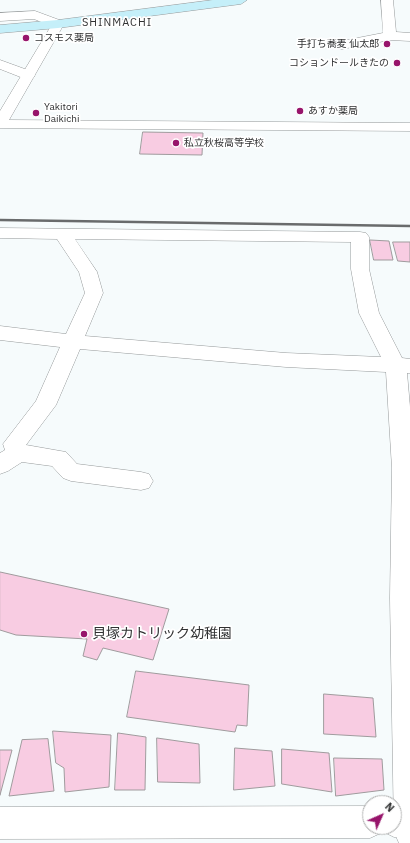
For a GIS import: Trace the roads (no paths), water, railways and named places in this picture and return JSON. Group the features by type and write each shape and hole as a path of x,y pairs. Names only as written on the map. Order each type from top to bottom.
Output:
{"main road":[{"path":"0,29 58,24 241,0"}],"street":[{"path":"386,0 390,36"},
{"path":"0,17 35,15 58,24 0,123 410,127"},
{"path":"342,45 390,36 410,37"},
{"path":"0,64 28,75"},
{"path":"0,233 360,237 360,269 369,313 403,367 403,598 406,824"},
{"path":"62,234 88,272 94,292 45,405 14,444 9,459 58,458 71,472 141,481"},
{"path":"0,333 286,360 403,367"},
{"path":"0,824 362,822"}],"railway":[{"path":"0,220 410,226"}],"place":[{"name":"コスモス薬局","path":"26,38"},
{"name":"手打ち蕎麦 仙太郎","path":"387,44"},
{"name":"コションドールきたの","path":"397,63"},
{"name":"あすか薬局","path":"300,111"},
{"name":"Yakitori Daikichi","path":"36,113"},
{"name":"私立秋桜高等学校","path":"176,143"},
{"name":"貝塚カトリック幼稚園","path":"84,634"}],"district":[{"name":"SHINMACHI","path":"117,23"}]}
